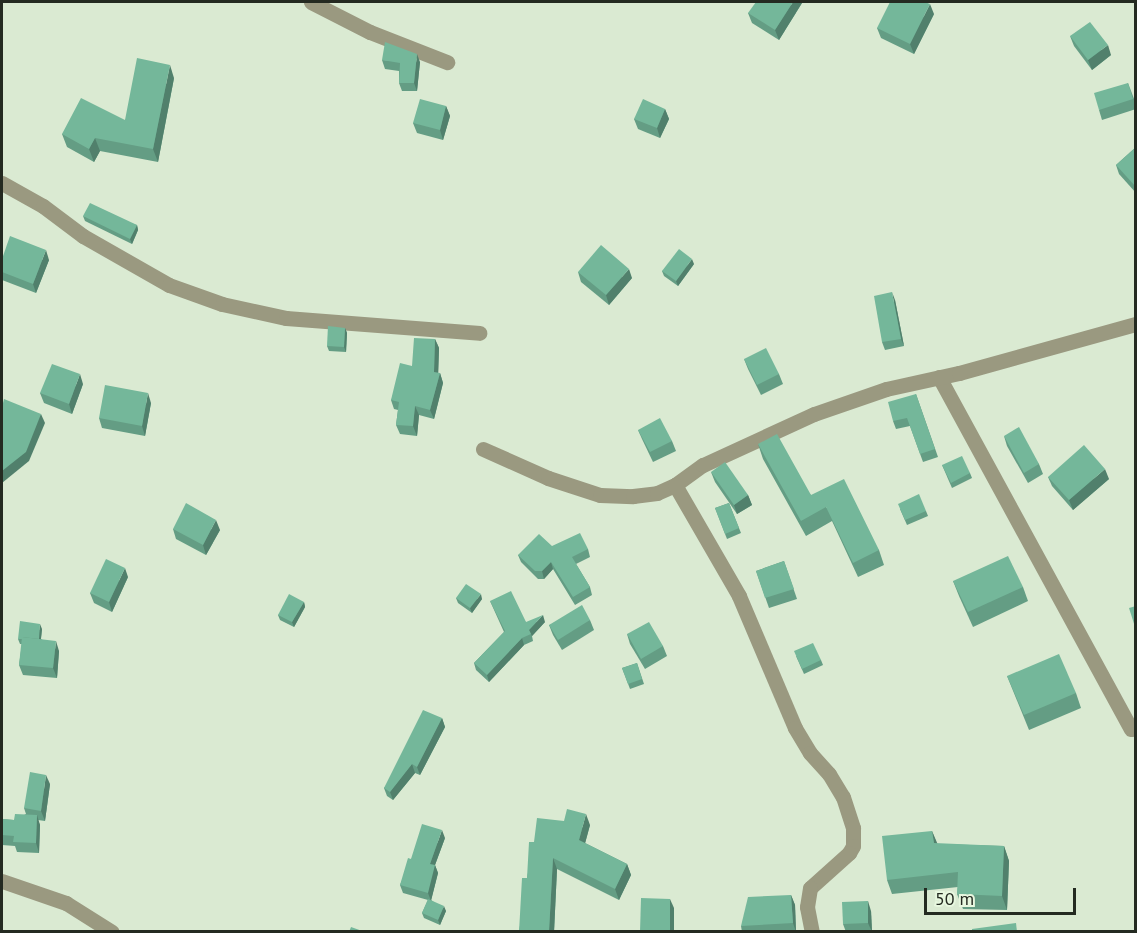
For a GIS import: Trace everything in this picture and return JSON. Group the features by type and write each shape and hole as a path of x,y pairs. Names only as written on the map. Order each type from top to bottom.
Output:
{"street":[{"path":"311,2 370,32 447,62"},
{"path":"2,183 43,206 83,236 169,285 222,304 286,318 479,333"},
{"path":"483,449 548,478 600,495 633,496 657,493 675,485 703,465 814,414 886,388 939,378 1136,324"},
{"path":"939,378 1131,729"},
{"path":"675,485 739,596 795,728 806,748 829,774 843,797 853,828 853,846 849,853 810,888 807,907 812,932"},
{"path":"2,881 66,903 112,932"}],"building":[{"path":"756,2 793,2 775,30 748,13"},
{"path":"890,2 930,4 910,44 877,28"},
{"path":"1090,22 1108,45 1088,60 1070,36"},
{"path":"385,42 417,54 414,83 399,83 400,63 382,60"},
{"path":"137,58 170,65 153,149 95,138 89,149 62,134 81,98 125,120"},
{"path":"1128,83 1133,99 1099,110 1094,93"},
{"path":"420,99 446,106 440,130 413,123"},
{"path":"643,99 665,109 657,128 634,119"},
{"path":"1136,147 1136,187 1116,165"},
{"path":"90,203 137,225 130,239 83,216"},
{"path":"10,236 46,250 33,284 2,272 2,259"},
{"path":"601,245 629,269 606,295 578,272"},
{"path":"679,249 692,259 676,281 662,271"},
{"path":"892,292 901,339 882,342 874,296"},
{"path":"328,326 345,328 344,347 327,346"},
{"path":"414,338 435,339 434,372 440,373 430,410 415,406 413,426 396,425 399,402 391,400 400,363 412,366"},
{"path":"766,348 779,374 757,385 744,359"},
{"path":"52,364 80,374 69,404 40,393"},
{"path":"105,385 148,393 142,426 99,418"},
{"path":"916,394 935,449 920,454 907,418 893,421 888,402"},
{"path":"4,399 41,414 26,452 2,471 2,407"},
{"path":"660,418 672,441 650,452 638,430"},
{"path":"1019,427 1039,464 1024,473 1004,436"},
{"path":"777,434 811,495 844,479 879,550 853,563 826,507 801,521 758,444"},
{"path":"1084,445 1105,469 1069,500 1048,477"},
{"path":"962,456 970,473 951,483 942,465"},
{"path":"725,462 748,495 734,505 711,472"},
{"path":"919,494 926,511 905,520 898,504"},
{"path":"186,503 216,520 203,545 173,529"},
{"path":"729,503 739,528 725,534 715,508"},
{"path":"580,533 588,549 572,557 590,587 573,597 551,562 542,571 535,571 518,555 539,534 552,546"},
{"path":"1008,556 1023,587 968,612 953,581"},
{"path":"106,559 125,568 109,602 90,593"},
{"path":"784,561 794,589 765,598 756,571"},
{"path":"466,584 481,594 470,608 456,598"},
{"path":"511,591 526,622 543,615 529,630 531,634 522,638 487,675 474,663 505,631 490,601"},
{"path":"289,594 304,602 292,622 278,615"},
{"path":"582,605 590,620 558,640 549,625"},
{"path":"1136,606 1136,630 1129,608"},
{"path":"20,621 40,624 39,639 22,637 18,639"},
{"path":"649,622 663,646 641,659 627,634"},
{"path":"22,637 56,641 53,668 19,665"},
{"path":"813,643 821,660 802,669 794,651"},
{"path":"1059,654 1076,693 1024,715 1007,676"},
{"path":"637,663 642,679 628,684 622,668"},
{"path":"423,710 442,718 417,767 412,764 390,792 384,788"},
{"path":"30,772 46,775 41,811 24,808"},
{"path":"567,809 586,814 579,840 627,864 615,889 553,858 549,932 519,932 522,878 527,878 529,842 534,842 537,818 564,821"},
{"path":"15,814 37,815 36,843 13,842 14,836 2,835 2,819 14,820"},
{"path":"422,824 442,830 430,864 435,865 428,893 400,885"},
{"path":"932,831 934,843 1004,846 1002,896 957,894 958,872 887,880 882,836"},
{"path":"791,895 793,923 741,926 748,897"},
{"path":"641,898 670,899 670,932 640,932"},
{"path":"428,899 444,906 438,920 422,913"},
{"path":"868,901 868,923 843,924 842,902"},
{"path":"1016,923 1017,932 972,932 972,929"},
{"path":"351,927 365,932 349,932"}]}
